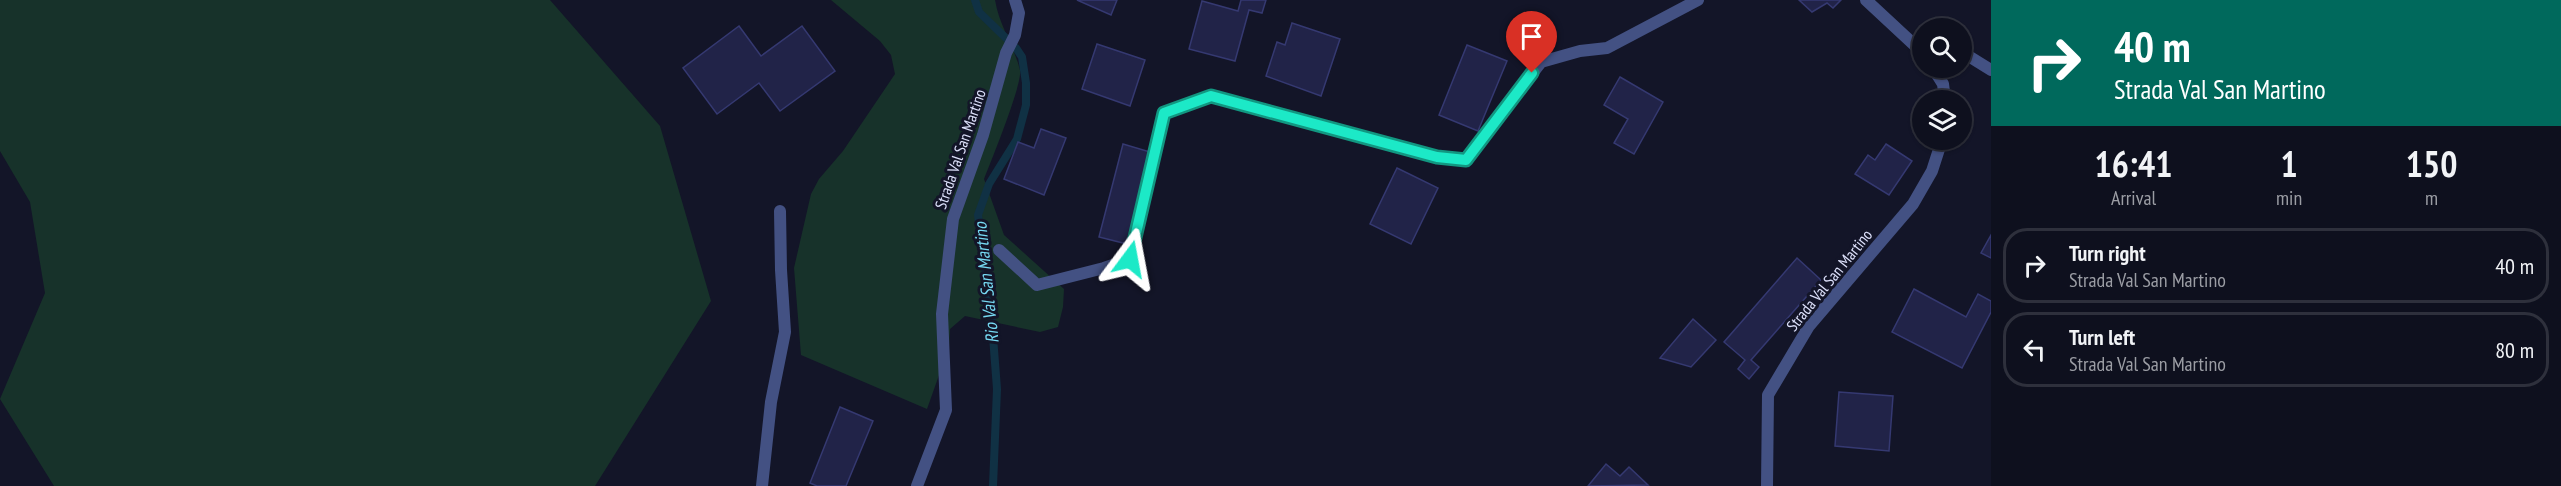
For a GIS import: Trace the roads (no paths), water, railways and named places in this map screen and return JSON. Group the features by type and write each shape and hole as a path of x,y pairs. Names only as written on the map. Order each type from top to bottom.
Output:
{"street":[{"name":"Strada Val San Martino","path":"917,486 946,410 942,314 953,219 983,135 1006,53 1015,34 1019,13 1016,0"},
{"path":"999,250 1037,285 1130,259 1164,113 1211,96 1437,157 1466,160 1542,62 1580,51 1607,48 1698,0"},
{"path":"1866,0 1912,43"},
{"path":"1972,58 1991,70"},
{"name":"Strada Val San Martino","path":"1767,486 1768,395 1809,326 1914,204 1932,171 1939,150"},
{"path":"762,486 771,402 785,332 780,211"}],"waterway":[{"name":"Rio Val San Martino","path":"975,0 979,12 1016,48 1022,57 1026,83 1026,105 1017,139 989,184 978,215 991,310 997,389 993,486"}]}
